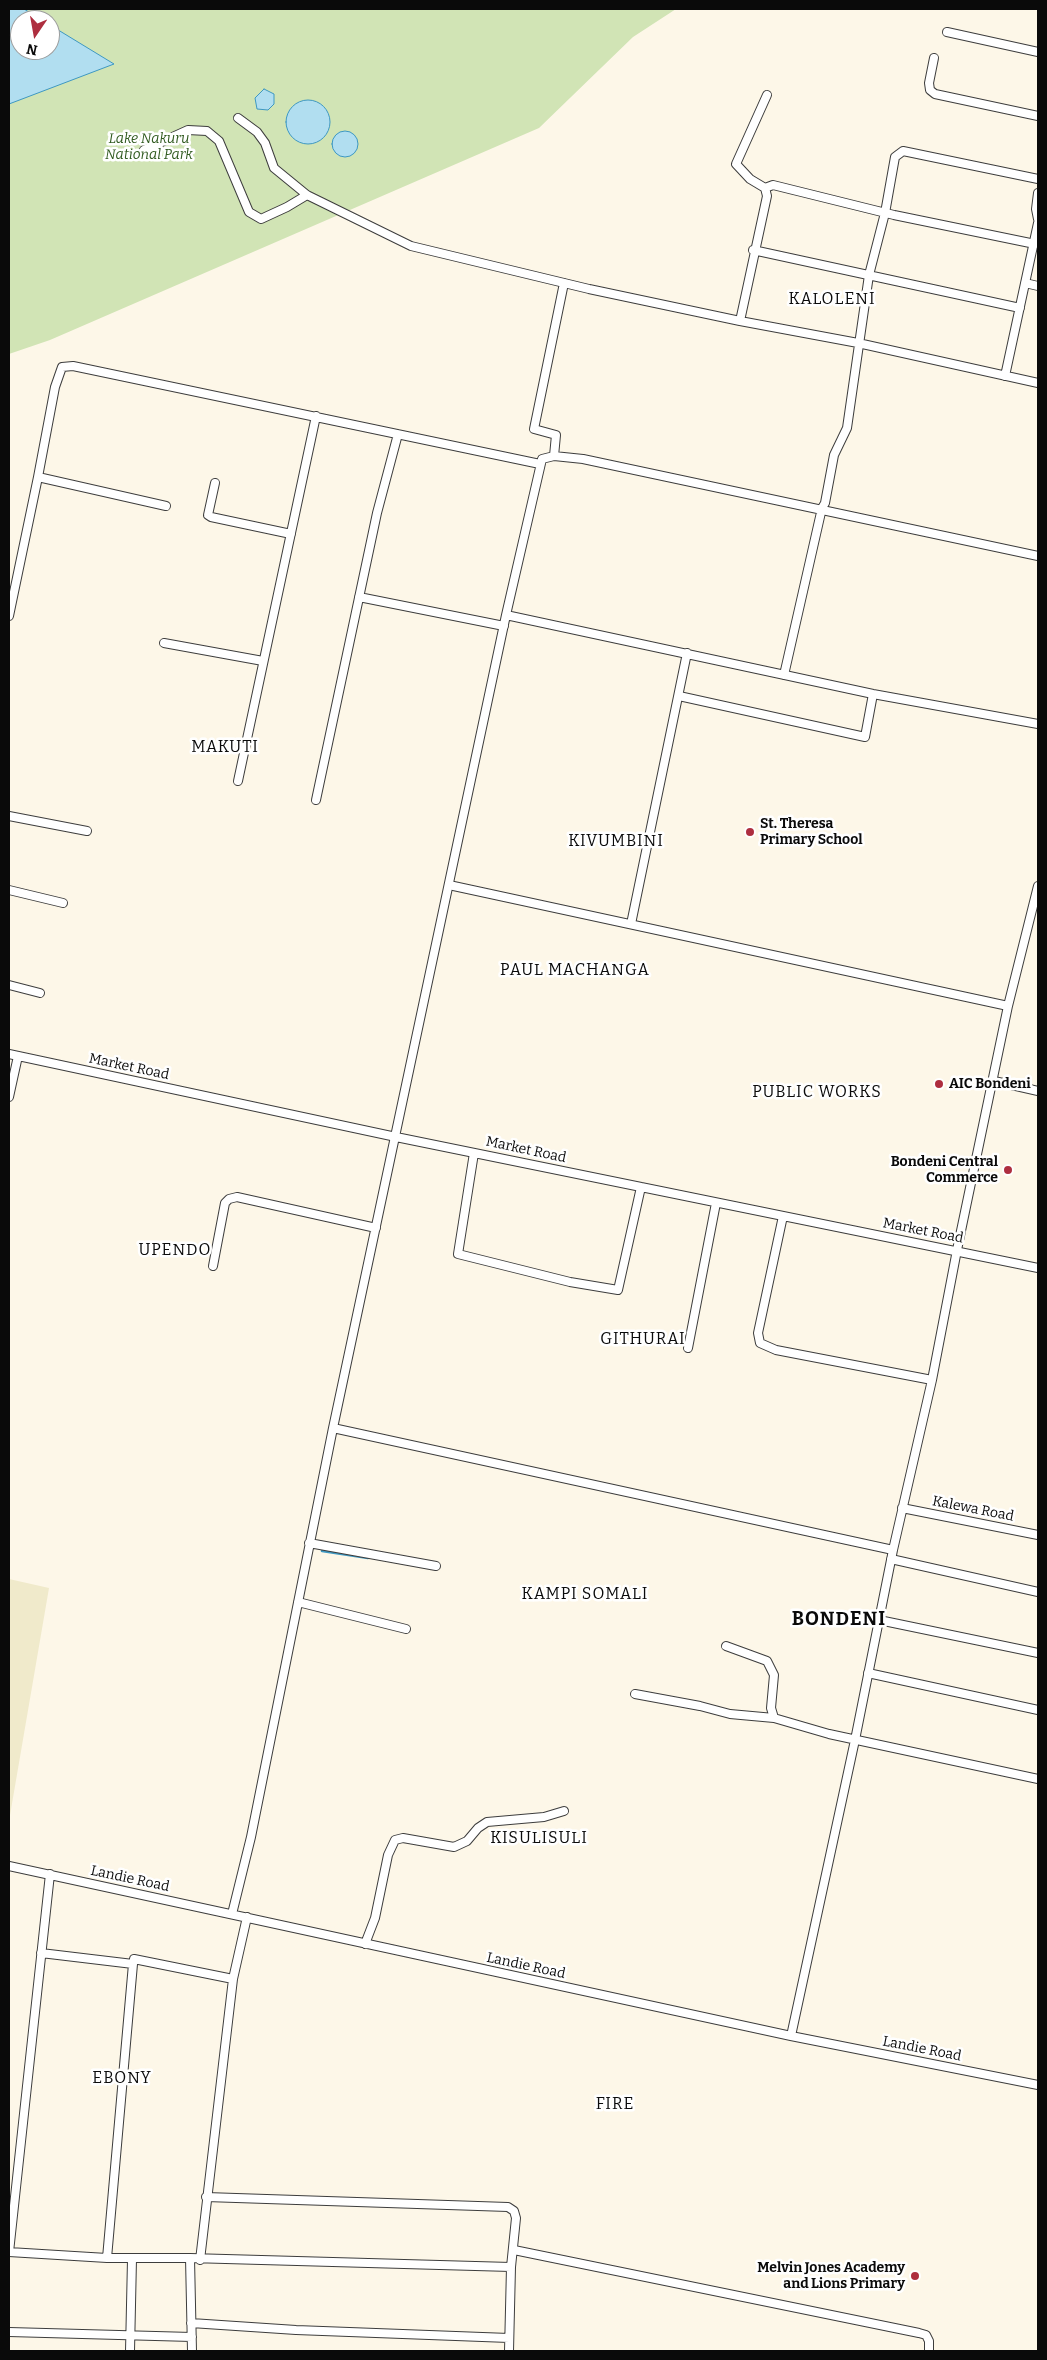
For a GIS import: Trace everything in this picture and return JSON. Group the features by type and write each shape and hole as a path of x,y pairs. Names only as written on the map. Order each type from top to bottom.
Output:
{"street":[{"path":"947,32 1038,52"},
{"path":"934,58 929,83 930,90 935,94 1038,116"},
{"path":"767,95 736,164 750,180 765,188 774,185 885,213 1034,244"},
{"path":"238,118 258,132 265,143 274,168 307,194 411,246 564,283 740,321 858,343 1038,383"},
{"path":"144,150 188,130 207,131 219,140 249,212 260,219 287,208 307,194"},
{"path":"784,675 825,502 834,455 847,428 869,275 885,213 895,157 903,151 1038,179"},
{"path":"740,321 767,196 765,188"},
{"path":"1038,193 1036,209 1038,220"},
{"path":"1005,376 1038,224"},
{"path":"754,250 1020,308"},
{"path":"554,456 556,435 534,429 564,283"},
{"path":"1025,283 1038,286"},
{"path":"9,616 12,588 38,478 55,387 62,368 73,366 540,464"},
{"path":"238,781 316,416"},
{"path":"316,800 377,513 398,434"},
{"path":"232,1914 251,1837 333,1428 506,615 542,458 554,456 583,459 825,502 1038,556"},
{"path":"38,478 166,506"},
{"path":"215,483 208,515 290,534"},
{"path":"359,597 504,626"},
{"path":"506,615 874,694 1038,724"},
{"path":"164,643 263,661"},
{"path":"631,924 687,653"},
{"path":"679,696 865,737 874,694"},
{"path":"9,816 87,831"},
{"path":"449,885 1008,1006"},
{"path":"791,2036 855,1740 891,1559 932,1380 956,1250 994,1081 1008,1006 1036,905 1038,886"},
{"path":"9,890 63,902"},
{"path":"9,985 40,993"},
{"name":"Market Road","path":"9,1054 396,1137 1038,1268"},
{"path":"9,1097 18,1056"},
{"path":"994,1081 1038,1091"},
{"path":"474,1153 458,1254 570,1282 618,1290 641,1187"},
{"path":"214,1266 226,1203 229,1199 238,1198 376,1228"},
{"path":"688,1348 716,1202"},
{"path":"783,1216 758,1333 760,1343 776,1350 932,1380"},
{"path":"333,1428 893,1550"},
{"name":"Kalewa Road","path":"902,1508 1038,1535"},
{"path":"309,1543 436,1566"},
{"path":"891,1559 1038,1592"},
{"path":"298,1602 406,1629"},
{"path":"879,1620 1038,1653"},
{"path":"726,1646 766,1660 774,1675 772,1708 774,1718"},
{"path":"868,1673 1038,1710"},
{"path":"635,1694 700,1706 730,1714 774,1718 801,1728 1038,1779"},
{"path":"365,1944 375,1918 388,1855 395,1840 403,1838 454,1847 467,1841 478,1828 487,1822 544,1818 564,1811"},
{"name":"Landie Road","path":"9,1866 791,2036 1038,2085"},
{"path":"50,1874 9,2252 132,2259 190,2258 200,2260 511,2267"},
{"path":"200,2260 233,1979 247,1917"},
{"path":"41,1953 134,1964"},
{"path":"107,2258 134,1959 233,1979"},
{"path":"206,2197 508,2207 514,2211 516,2218 511,2267 509,2351"},
{"path":"514,2250 919,2333 926,2335 929,2340 930,2351"},
{"path":"190,2258 192,2351"},
{"path":"130,2351 132,2259"},
{"path":"191,2322 296,2330 509,2338"},
{"path":"9,2332 192,2337"}],"shaded area":[{"path":"9,1579 49,1588 9,1821"}],"green space":[{"name":"Lake Nakuru National Park","path":"9,9 676,9 633,37 539,128 50,340 9,354"}],"water":[{"path":"9,9 26,10 10,10 10,60 60,60 60,31 114,64 9,104"},
{"path":"264,89 274,94 274,104 268,110 257,109 255,98"},
{"path":"304,100 312,100 324,106 330,122 324,138 312,144 304,144 292,138 286,126 286,118 292,106"},
{"path":"345,131 354,135 358,144 354,153 345,157 336,153 332,144 336,135"}],"waterway":[{"path":"322,1551 368,1558"}],"place":[{"name":"St. Theresa Primary School","path":"750,832"},
{"name":"AIC Bondeni","path":"939,1084"},
{"name":"Bondeni Central Commerce","path":"1008,1170"},
{"name":"Melvin Jones Academy and Lions Primary","path":"915,2276"}],"district":[{"name":"KALOLENI","path":"832,300"},
{"name":"MAKUTI","path":"225,748"},
{"name":"KIVUMBINI","path":"616,842"},
{"name":"PAUL MACHANGA","path":"575,971"},
{"name":"PUBLIC WORKS","path":"817,1093"},
{"name":"UPENDO","path":"175,1251"},
{"name":"GITHURAI","path":"643,1340"},
{"name":"KAMPI SOMALI","path":"585,1595"},
{"name":"BONDENI","path":"839,1620"},
{"name":"KISULISULI","path":"539,1839"},
{"name":"EBONY","path":"122,2079"},
{"name":"FIRE","path":"615,2105"}]}
